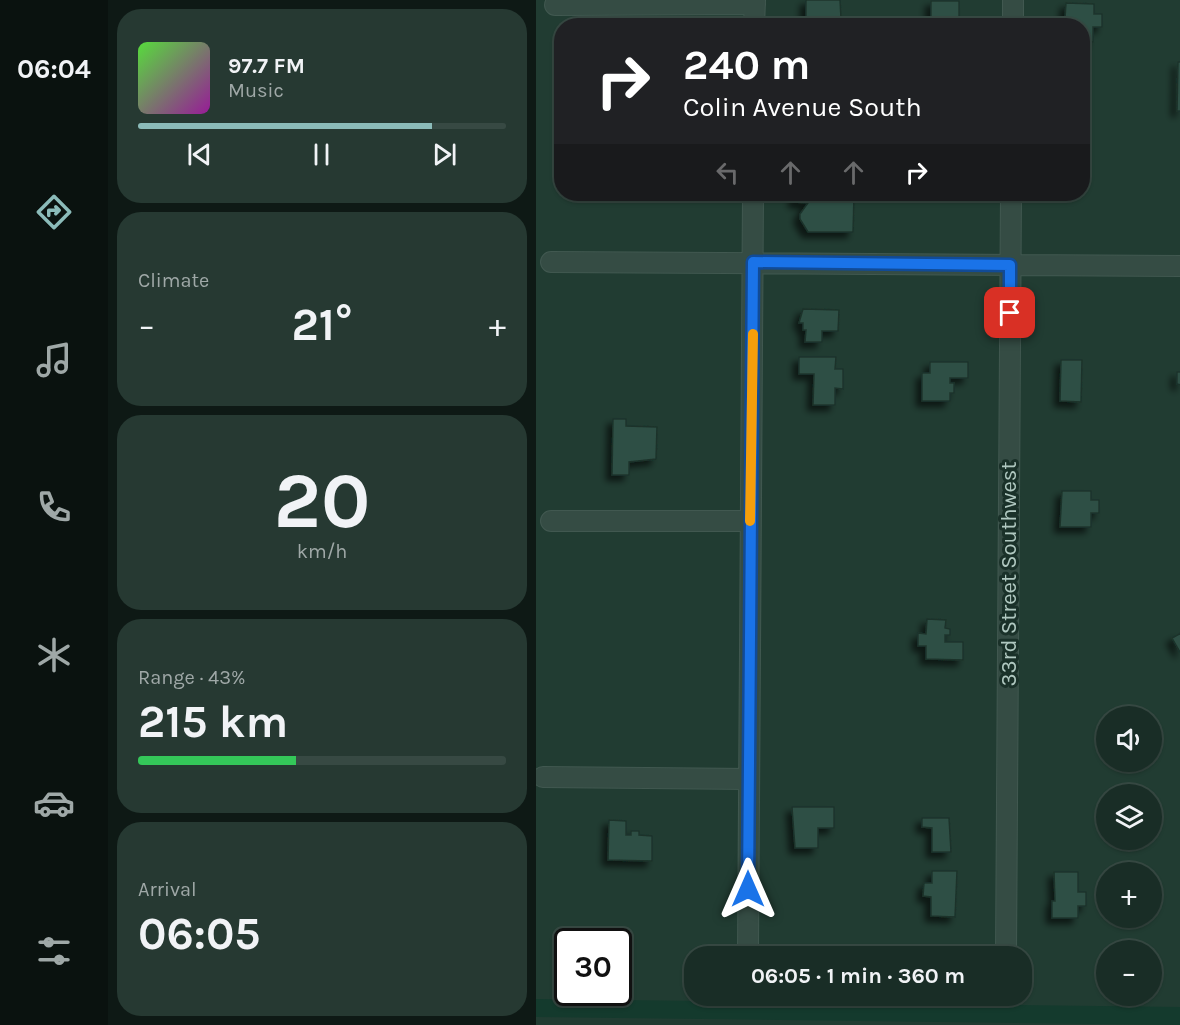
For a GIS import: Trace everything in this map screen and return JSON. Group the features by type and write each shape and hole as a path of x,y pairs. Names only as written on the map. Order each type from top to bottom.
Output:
{"street":[{"path":"1013,0 1013,18"},
{"path":"555,5 755,2 754,18"},
{"path":"748,946 753,201"},
{"name":"33rd Street Southwest","path":"1006,946 1011,201"},
{"path":"551,262 1181,267"},
{"path":"551,521 750,521"},
{"path":"544,777 749,779"}],"building":[{"path":"806,0 840,0 841,18 801,18 806,17"},
{"path":"931,1 959,1 959,17 931,18"},
{"path":"1066,3 1094,4 1094,14 1102,14 1102,27 1093,27 1093,42 1090,42 1090,18 1065,18"},
{"path":"1178,62 1181,62 1181,111 1177,111"},
{"path":"854,201 853,232 808,232 800,219 800,214 808,203 794,202"},
{"path":"803,309 839,310 838,331 822,331 822,342 805,342 806,330 803,330 803,323 799,323"},
{"path":"799,357 836,357 835,369 843,369 843,389 835,388 835,405 813,405 814,374 799,374"},
{"path":"1061,360 1082,360 1081,402 1060,401"},
{"path":"930,362 968,362 968,378 950,378 950,383 954,383 954,393 950,393 950,401 922,401 922,373 930,373"},
{"path":"1177,372 1181,372 1181,385 1177,384"},
{"path":"613,419 626,419 626,426 657,427 656,459 629,462 629,475 612,475"},
{"path":"1062,491 1091,491 1091,500 1099,500 1099,513 1091,513 1091,527 1060,527"},
{"path":"927,619 946,620 945,628 950,629 950,635 945,635 945,642 963,642 963,660 926,659 926,646 918,646 918,633 926,634"},
{"path":"1181,633 1181,652 1180,652 1172,638"},
{"path":"792,807 834,807 834,828 818,828 818,848 795,848"},
{"path":"922,818 949,818 951,852 932,852 932,828 922,827"},
{"path":"609,820 626,821 626,835 631,835 631,831 639,831 639,835 652,836 652,861 608,860"},
{"path":"932,871 957,871 955,917 931,916 931,897 923,896 924,883 932,883"},
{"path":"1054,872 1078,872 1078,892 1086,892 1086,906 1078,906 1078,918 1052,918 1052,901 1055,901"}],"waterway":[{"path":"536,1008 1181,1016"}],"slow traffic":[{"path":"750,521 753,334"}],"route":[{"path":"748,889 753,262 820,265 1010,265 1010,313"}]}
